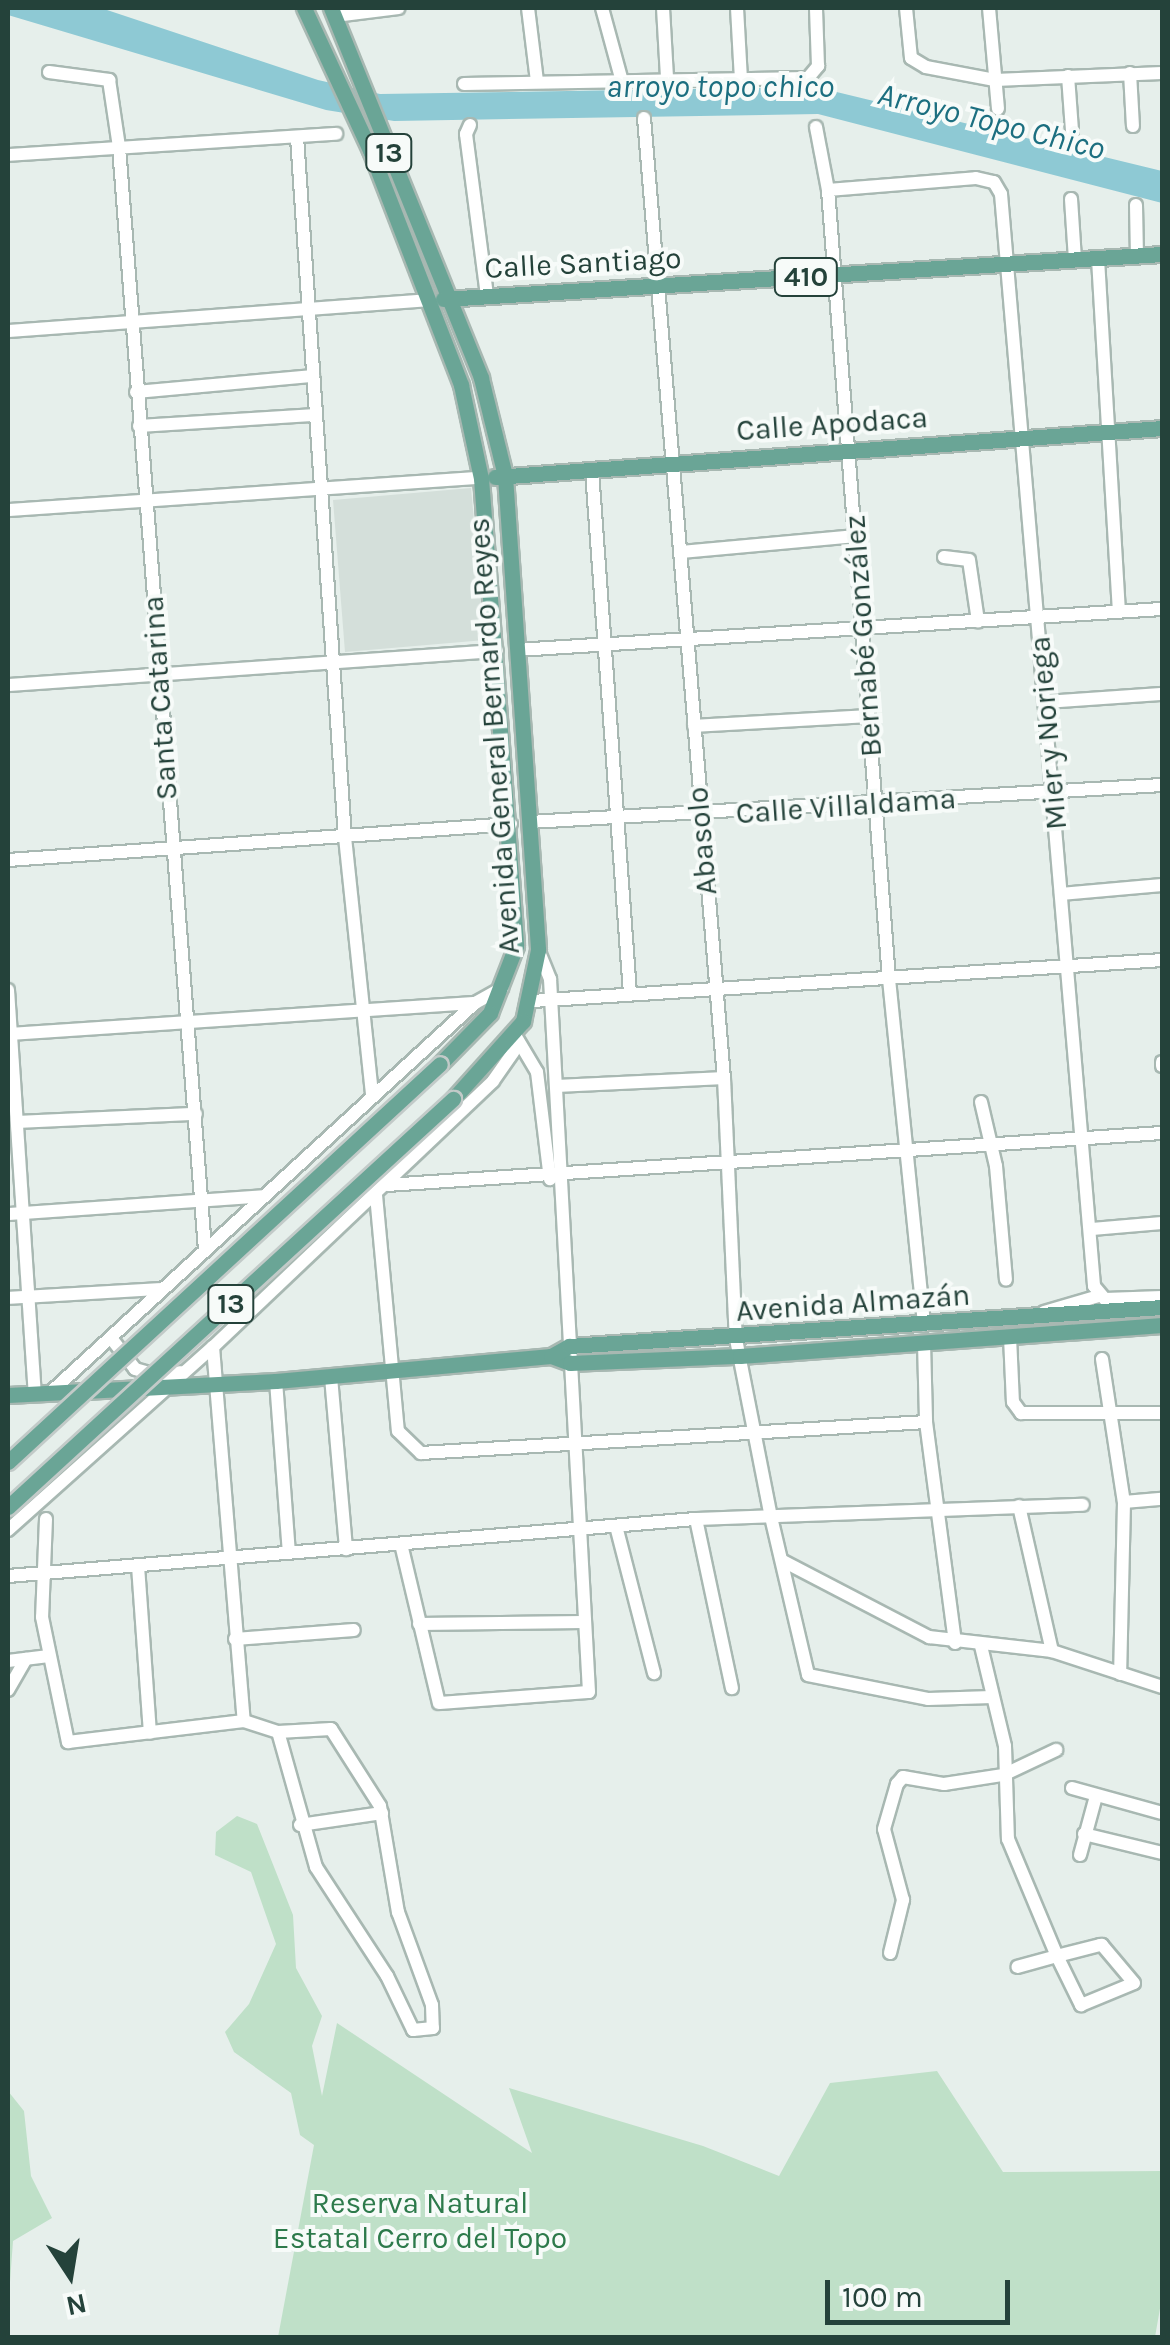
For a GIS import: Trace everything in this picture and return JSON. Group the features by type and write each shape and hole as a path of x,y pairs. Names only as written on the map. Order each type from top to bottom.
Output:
{"main road":[{"name":"Avenida General Bernardo Reyes","path":"8,1462 440,1064 490,1013 504,987 518,911 481,478 467,404 428,300 304,8"},
{"name":"Avenida General Bernardo Reyes","path":"8,1507 453,1099 513,1036 532,1001 538,950 505,476 481,378 333,12"},
{"name":"Calle Santiago","path":"428,300 1162,254"},
{"name":"Calle Apodaca","path":"481,478 1162,428"},
{"name":"Avenida Almazán","path":"8,1396 276,1382 736,1339 1162,1307"},
{"name":"Avenida Almazán","path":"569,1355 740,1356 1162,1325"}],"street":[{"path":"333,12 398,8"},
{"path":"528,8 537,81"},
{"path":"602,8 621,78"},
{"path":"663,8 667,78"},
{"path":"737,8 741,79"},
{"path":"464,84 621,78 806,78 818,66 816,8"},
{"path":"906,8 912,61 996,80 1162,73"},
{"path":"989,8 998,109"},
{"name":"Santa Catarina","path":"49,72 106,78 111,85 205,1248"},
{"path":"1130,73 1133,126"},
{"path":"1068,76 1072,131"},
{"name":"Abasolo","path":"644,118 674,464 698,816 724,1078 736,1339 771,1517 808,1675 928,1700 992,1696"},
{"path":"470,125 466,134 488,296"},
{"name":"Bernabé González","path":"816,127 828,190 874,804 924,1325"},
{"path":"8,155 336,134"},
{"path":"297,137 345,837 372,1096"},
{"name":"Mier y Noriega","path":"828,190 976,178 994,182 1008,265 1097,1291"},
{"path":"1072,199 1075,260"},
{"path":"1136,206 1137,256"},
{"path":"1098,258 1112,430 1119,610"},
{"name":"Calle Santiago","path":"8,331 428,300"},
{"path":"136,392 313,376"},
{"path":"139,426 316,415"},
{"path":"592,471 630,992"},
{"path":"8,510 481,478"},
{"path":"680,552 856,536"},
{"path":"944,556 969,560 978,621"},
{"path":"517,650 1162,608"},
{"path":"8,685 496,651"},
{"path":"1044,702 1162,694"},
{"path":"694,726 868,716"},
{"name":"Calle Villaldama","path":"530,822 698,816 1162,785"},
{"path":"8,860 511,824"},
{"path":"1061,894 1162,885"},
{"path":"538,950 551,1000 557,1086 555,1174"},
{"path":"532,1001 1162,960"},
{"path":"43,1393 111,1338 475,1003 504,987"},
{"path":"8,990 29,1296 43,1393"},
{"path":"9,1034 475,1003"},
{"path":"401,1544 438,1703 589,1692 555,1174 537,1072 513,1036"},
{"path":"8,1530 213,1348 503,1071 513,1036"},
{"path":"557,1086 724,1078"},
{"path":"981,1102 1006,1280"},
{"path":"17,1122 196,1114"},
{"path":"387,1184 727,1166 1162,1133"},
{"path":"376,1195 398,1430 408,1445 421,1453 926,1422"},
{"path":"8,1214 265,1196"},
{"path":"1092,1229 1162,1223"},
{"path":"8,1298 160,1289"},
{"path":"1032,1317 1097,1291 1162,1297"},
{"path":"1010,1337 1017,1411 1162,1414"},
{"path":"111,1338 123,1359 143,1372 167,1375 194,1364"},
{"path":"924,1343 926,1422 954,1643"},
{"path":"213,1348 227,1558 244,1721"},
{"path":"1102,1359 1124,1502 1120,1674"},
{"path":"331,1377 346,1548"},
{"path":"276,1382 289,1553"},
{"path":"1124,1502 1162,1499"},
{"path":"8,1576 696,1519 939,1506 1083,1504"},
{"path":"1019,1506 1052,1651"},
{"path":"46,1519 48,1573 41,1608 68,1742 244,1721 278,1732 331,1729 382,1814 398,1912 435,2026 413,2030 387,1976 316,1866 300,1825 278,1732"},
{"path":"696,1519 732,1688"},
{"path":"616,1526 654,1674"},
{"path":"783,1560 910,1629 954,1643 1052,1651 1162,1688"},
{"path":"138,1566 150,1733"},
{"path":"419,1624 583,1622"},
{"path":"235,1639 354,1630"},
{"path":"981,1646 1005,1746 1002,1775 1008,1839 1057,1956 1082,2005 1134,1983 1103,1945 1057,1956 1016,1967"},
{"path":"8,1661 48,1656"},
{"path":"8,1690 26,1658"},
{"path":"890,1953 903,1900 884,1829 900,1780 944,1784 1002,1775 1056,1750"},
{"path":"1072,1788 1162,1813"},
{"path":"1080,1855 1096,1796"},
{"path":"300,1825 382,1814"},
{"path":"1084,1834 1162,1854"}],"shaded area":[{"path":"471,488 485,640 345,652 333,500"}],"green space":[{"name":"Reserva Natural Estatal Cerro del Topo","path":"237,1816 257,1824 293,1915 296,1968 322,2016 312,2046 322,2096 337,2023 532,2153 509,2088 703,2146 779,2176 830,2083 937,2071 1003,2172 1162,2171 1162,2297 1155,2337 278,2337 314,2145 300,2135 291,2093 234,2052 225,2032 249,2004 276,1944 251,1872 215,1855 216,1832"},
{"path":"8,2091 24,2111 31,2176 52,2218 13,2241 10,2282"}],"water":[{"path":"8,8 101,8 318,80 380,94 816,87 1162,171 1162,203 818,114 394,121 326,110 8,15"}],"water label":[{"name":"arroyo topo chico","path":"720,87"},
{"name":"Arroyo Topo Chico","path":"991,122"}]}
